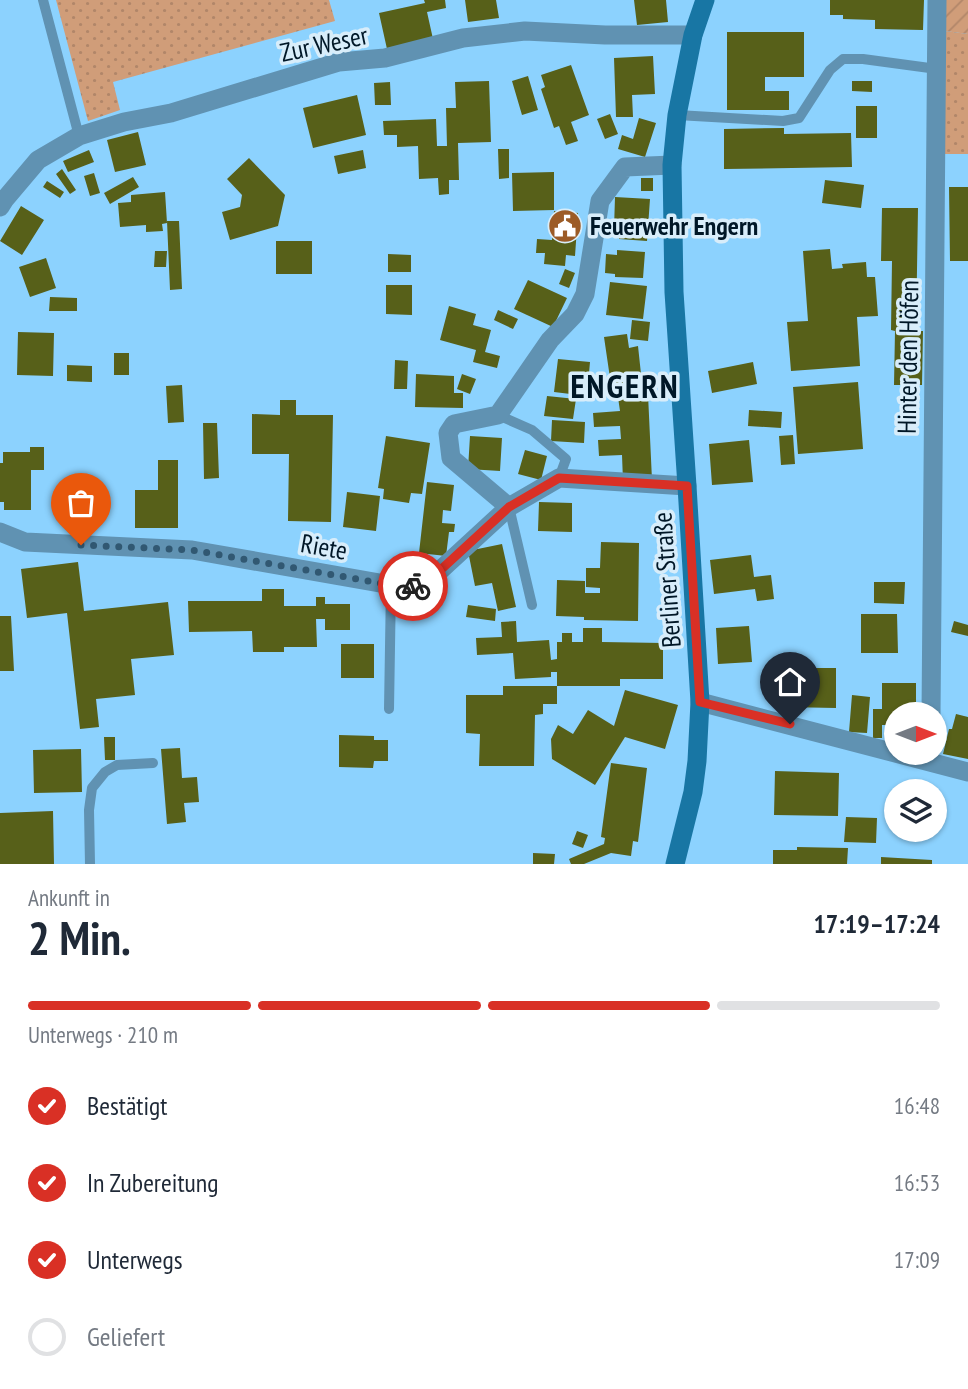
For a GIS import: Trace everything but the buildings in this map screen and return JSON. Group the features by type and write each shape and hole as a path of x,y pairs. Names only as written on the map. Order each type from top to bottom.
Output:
{"main road":[{"name":"Berliner Straße","path":"678,863 693,792 700,702 674,292 672,165 677,115 693,35 705,0"}],"street":[{"name":"Hinter den Höfen","path":"931,702 937,0"},
{"name":"Zur Weser","path":"0,207 38,160 79,136 124,122 171,113 339,62 385,58 463,37 525,32 605,36 693,35"},
{"path":"509,507 451,458 448,433 454,424 498,415 550,340 575,314 585,294 600,201 625,167 672,165"},
{"path":"559,478 687,486"},
{"name":"Riete","path":"0,532 25,542 192,550 391,585 422,587 509,507 559,478"},
{"path":"700,702 884,747"},
{"path":"947,764 968,772"}],"lane":[{"path":"43,0 79,136"},
{"path":"677,115 783,121 799,118 830,70 843,59 863,59 937,69"},
{"path":"498,415 532,430 566,459 559,478"},
{"path":"509,507 532,606"},
{"path":"389,709 391,585"},
{"path":"90,864 89,810 92,788 105,772 117,765 153,763"}],"shaded area":[{"path":"56,0 329,0 335,21 113,82 120,110 88,121"},
{"path":"945,0 968,0 968,34 945,31"},
{"path":"945,31 968,34 968,154 943,154"}],"way so far":[{"path":"81,545 192,550 391,585 413,586"}],"place":[{"name":"Feuerwehr Engern","path":"565,226"}],"district":[{"name":"ENGERN","path":"625,386"}],"route":[{"path":"413,586 422,587 509,507 559,478 687,486 700,702 790,724"}]}
